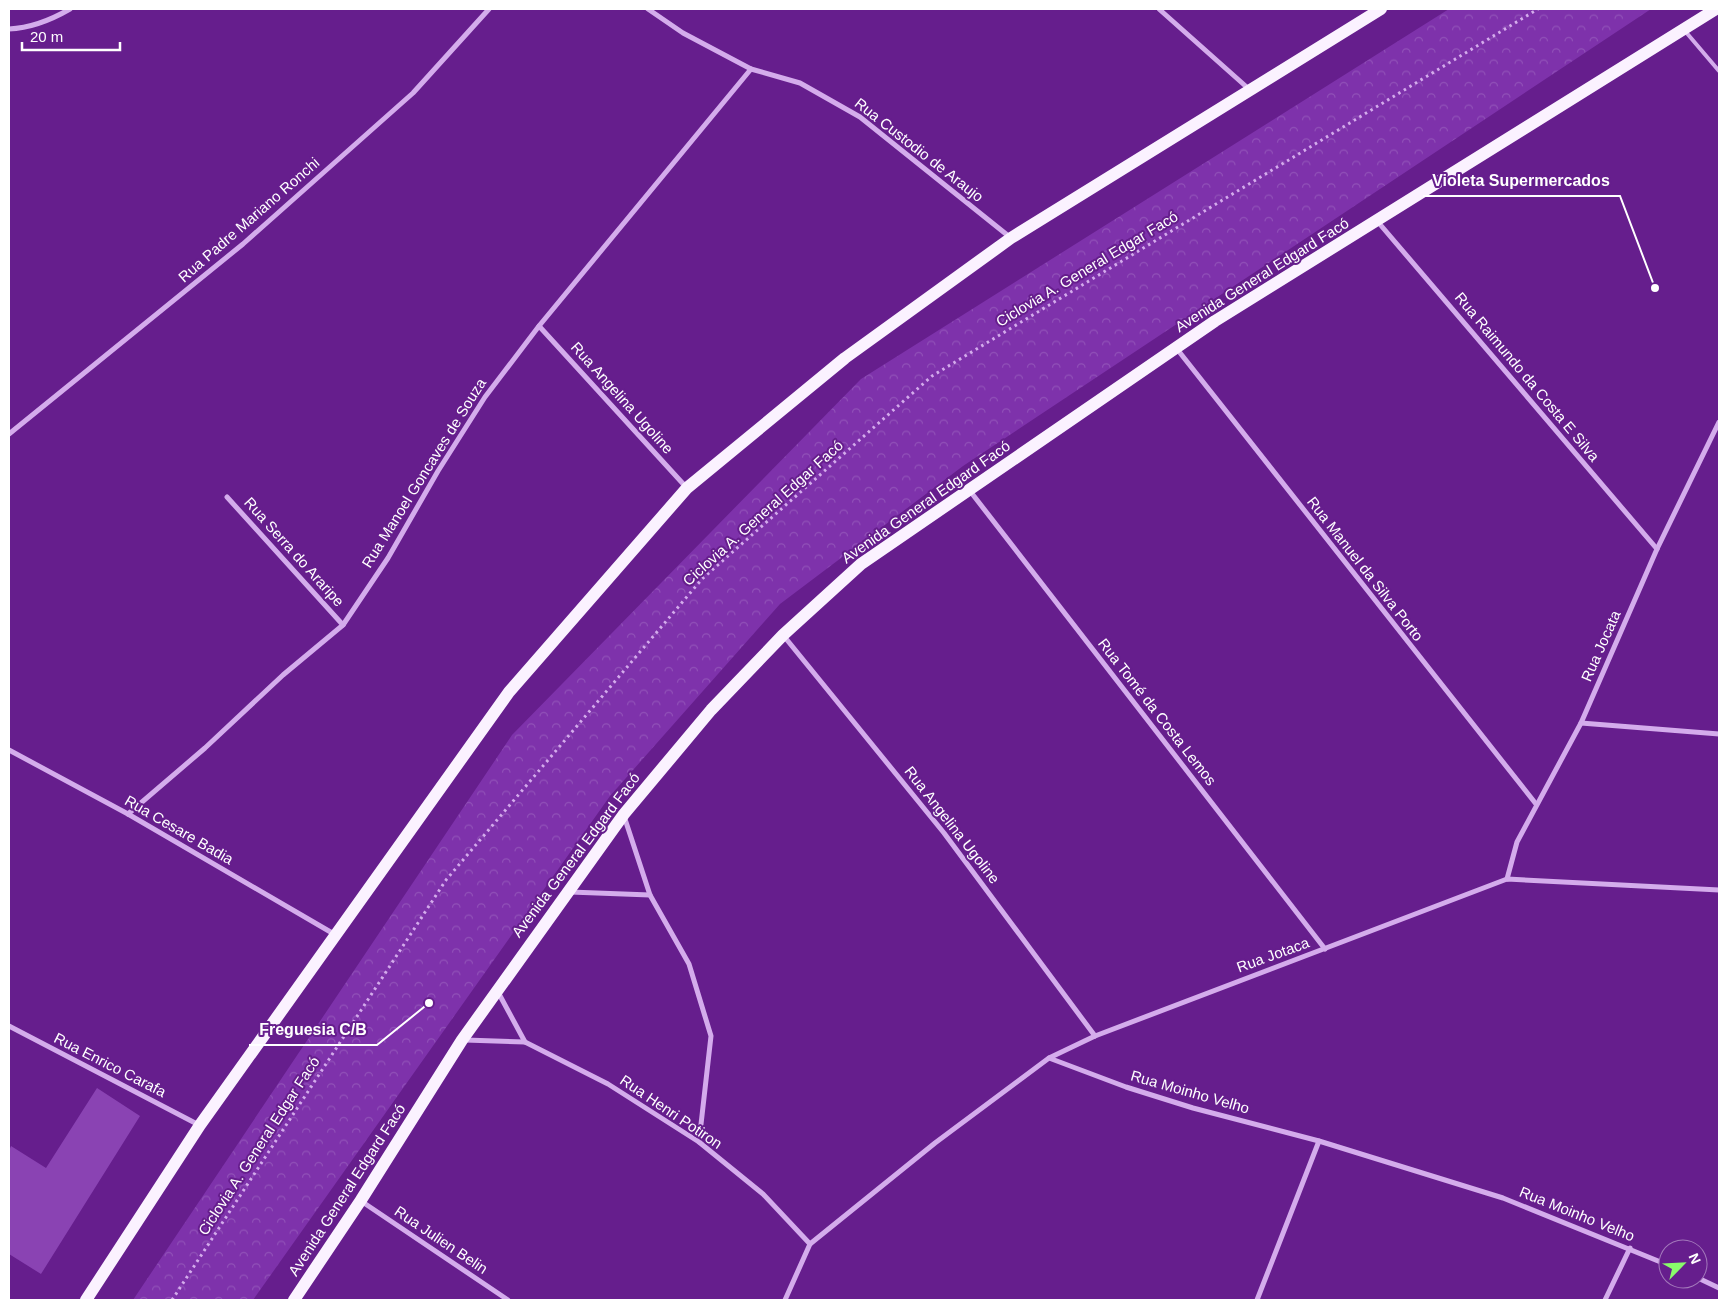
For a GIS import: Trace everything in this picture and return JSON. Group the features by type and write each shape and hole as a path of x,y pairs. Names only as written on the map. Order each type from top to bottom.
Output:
{"main road":[{"path":"86,1300 200,1125 508,692 686,488 845,358 1011,238 1381,9"},
{"name":"Avenida General Edgard Facó","path":"294,1300 361,1200 462,1040 624,814 711,710 783,635 861,564 970,491 1215,321 1378,222 1437,182 1716,9"}],"street":[{"path":"9,29 23,29 56,18 70,9"},
{"name":"Rua Padre Mariano Ronchi","path":"9,434 243,244 413,93 489,9"},
{"name":"Rua Custodio de Araujo","path":"648,9 683,33 751,70 800,83 860,117 1011,238"},
{"path":"1159,9 1250,91"},
{"name":"Rua Manoel Goncaves de Souza","path":"128,814 205,748 283,675 343,625 388,558 438,471 485,397 539,326 751,70"},
{"name":"Rua Raimundo da Costa E Silva","path":"1378,222 1657,549"},
{"name":"Rua Angelina Ugoline","path":"539,326 686,488"},
{"name":"Rua Manuel da Silva Porto","path":"1176,348 1536,804"},
{"name":"Rua Jocata","path":"1507,879 1517,842 1581,723 1657,549 1719,422"},
{"name":"Rua Tomé da Costa Lemos","path":"970,491 1325,949"},
{"name":"Rua Serra do Araripe","path":"227,496 343,625"},
{"name":"Rua Angelina Ugoline","path":"783,635 944,833 1095,1036"},
{"path":"1581,723 1719,734"},
{"name":"Rua Cesare Badia","path":"9,750 128,814 335,935"},
{"path":"624,814 650,895 689,964 711,1036 699,1142"},
{"path":"1507,879 1719,890"},
{"name":"Rua Jotaca","path":"1049,1058 1095,1036 1507,879"},
{"path":"568,892 650,895"},
{"path":"498,991 525,1042"},
{"name":"Rua Enrico Carafa","path":"9,1026 200,1125"},
{"name":"Rua Henri Potiron","path":"462,1040 525,1042 608,1084 699,1142 763,1194 810,1244"},
{"path":"785,1300 810,1244 935,1143 1049,1058"},
{"name":"Rua Moinho Velho","path":"1049,1058 1126,1087 1185,1105 1319,1140 1503,1198 1658,1261"},
{"path":"1258,1300 1319,1140"},
{"name":"Rua Julien Belin","path":"361,1200 508,1300"},
{"path":"1605,1300 1630,1248"}],"lane":[{"path":"1683,29 1719,71"}],"path":[{"name":"Ciclovia A. General Edgar Facó","path":"172,1300 446,880 702,579 932,376 1538,9"}],"green space":[{"path":"1449,9 1651,9 963,466 780,604 610,796 253,1300 133,1300 512,735 861,379"}],"building":[{"path":"97,1088 140,1116 41,1274 9,1254 9,1151 11,1146 46,1168"}],"place":[{"name":"Violeta Supermercados","path":"1655,288"},
{"name":"Freguesia C/B","path":"429,1003"}]}
